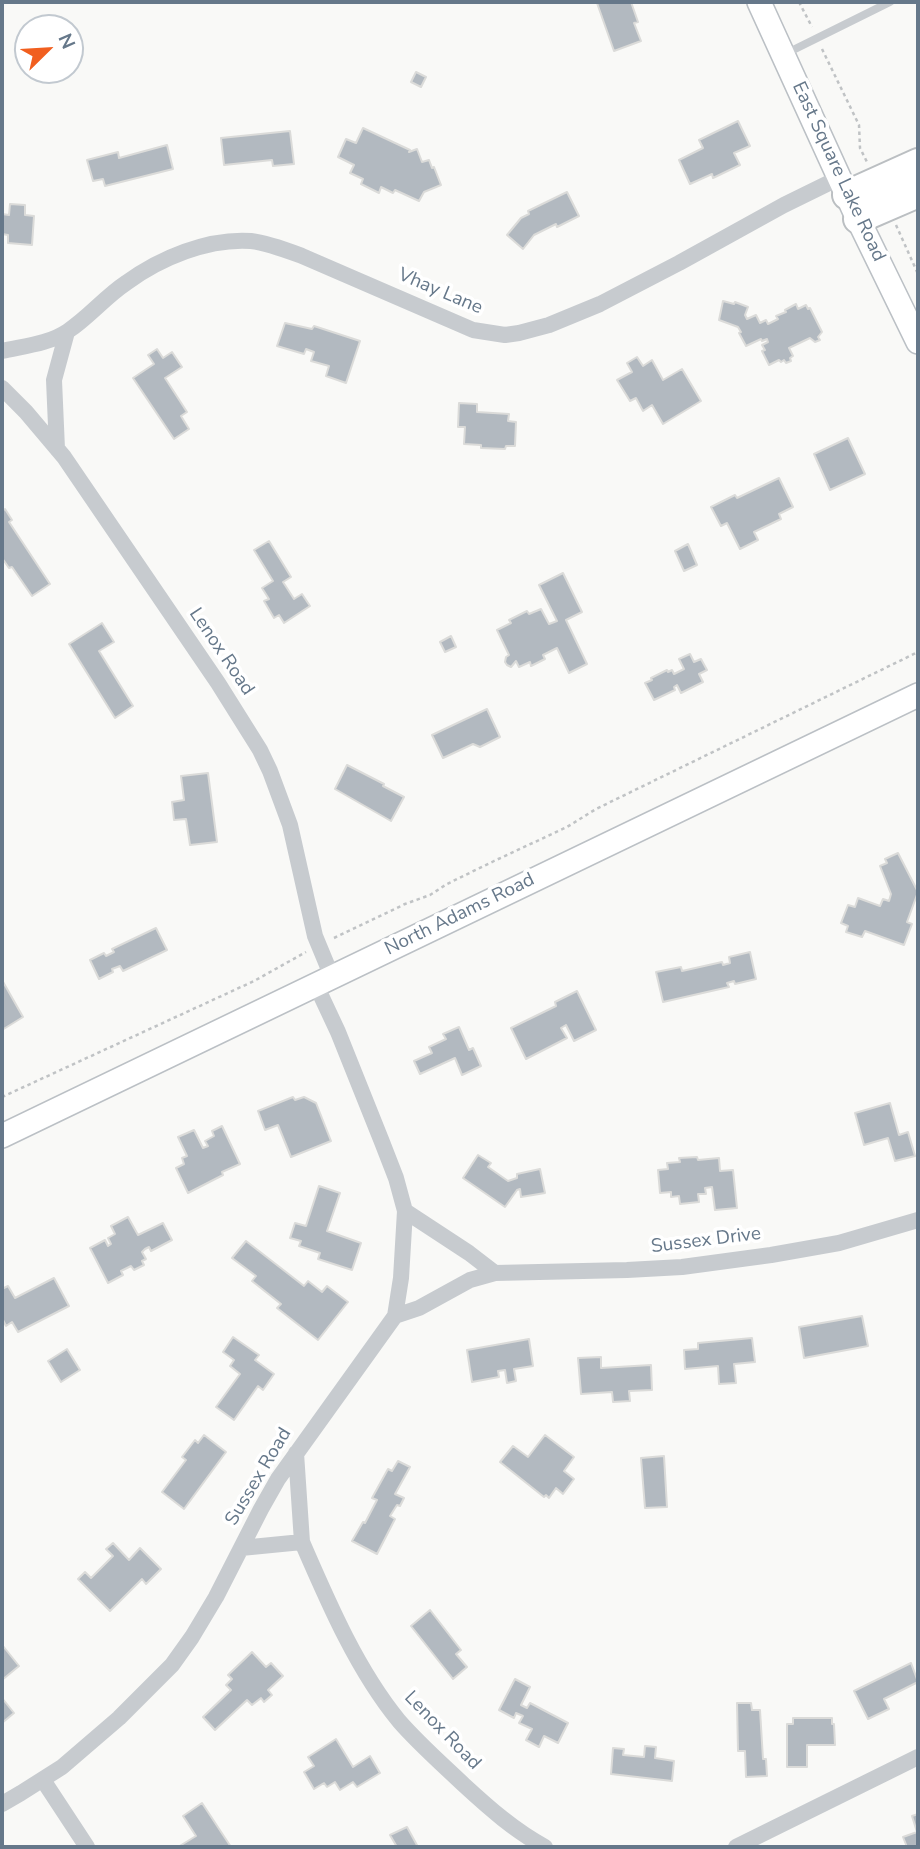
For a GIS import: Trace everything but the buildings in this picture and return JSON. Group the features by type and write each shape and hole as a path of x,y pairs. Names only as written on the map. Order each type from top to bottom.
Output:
{"highway":[{"path":"848,197 918,163"},
{"path":"848,197 918,193"}],"street":[{"name":"East Square Lake Road","path":"759,2 918,342"},
{"name":"Vhay Lane","path":"2,351 43,342 67,332 124,284 185,252 234,241 253,241 302,256 473,330 505,335 526,332 600,303 679,264 784,205 848,197"},
{"path":"57,449 54,380 67,332"},
{"name":"Lenox Road","path":"2,388 57,449 211,673 260,750 270,771 290,825 324,981 338,1032 383,1142 405,1211 401,1278 394,1316"},
{"name":"North Adams Road","path":"2,1136 917,697"},
{"path":"405,1211 469,1252 495,1273"},
{"name":"Sussex Drive","path":"495,1273 682,1267 771,1255 839,1242 918,1220"},
{"path":"394,1316 419,1308 470,1280 495,1273"},
{"name":"Sussex Road","path":"2,1804 62,1767 118,1718 172,1665 216,1597 266,1499 394,1316"},
{"name":"Lenox Road","path":"296,1453 302,1542 345,1635 375,1688 399,1720 472,1793 507,1822 544,1847"},
{"path":"240,1548 302,1542"},
{"path":"736,1847 918,1757"},
{"path":"43,1780 87,1847"}],"lane":[{"path":"784,55 890,2"}],"path":[{"path":"799,2 859,125 860,148"},
{"path":"904,242 918,274"},
{"path":"330,940 430,895 447,884 567,827 596,809 918,652"},
{"path":"2,1097 254,981 306,952"}]}
